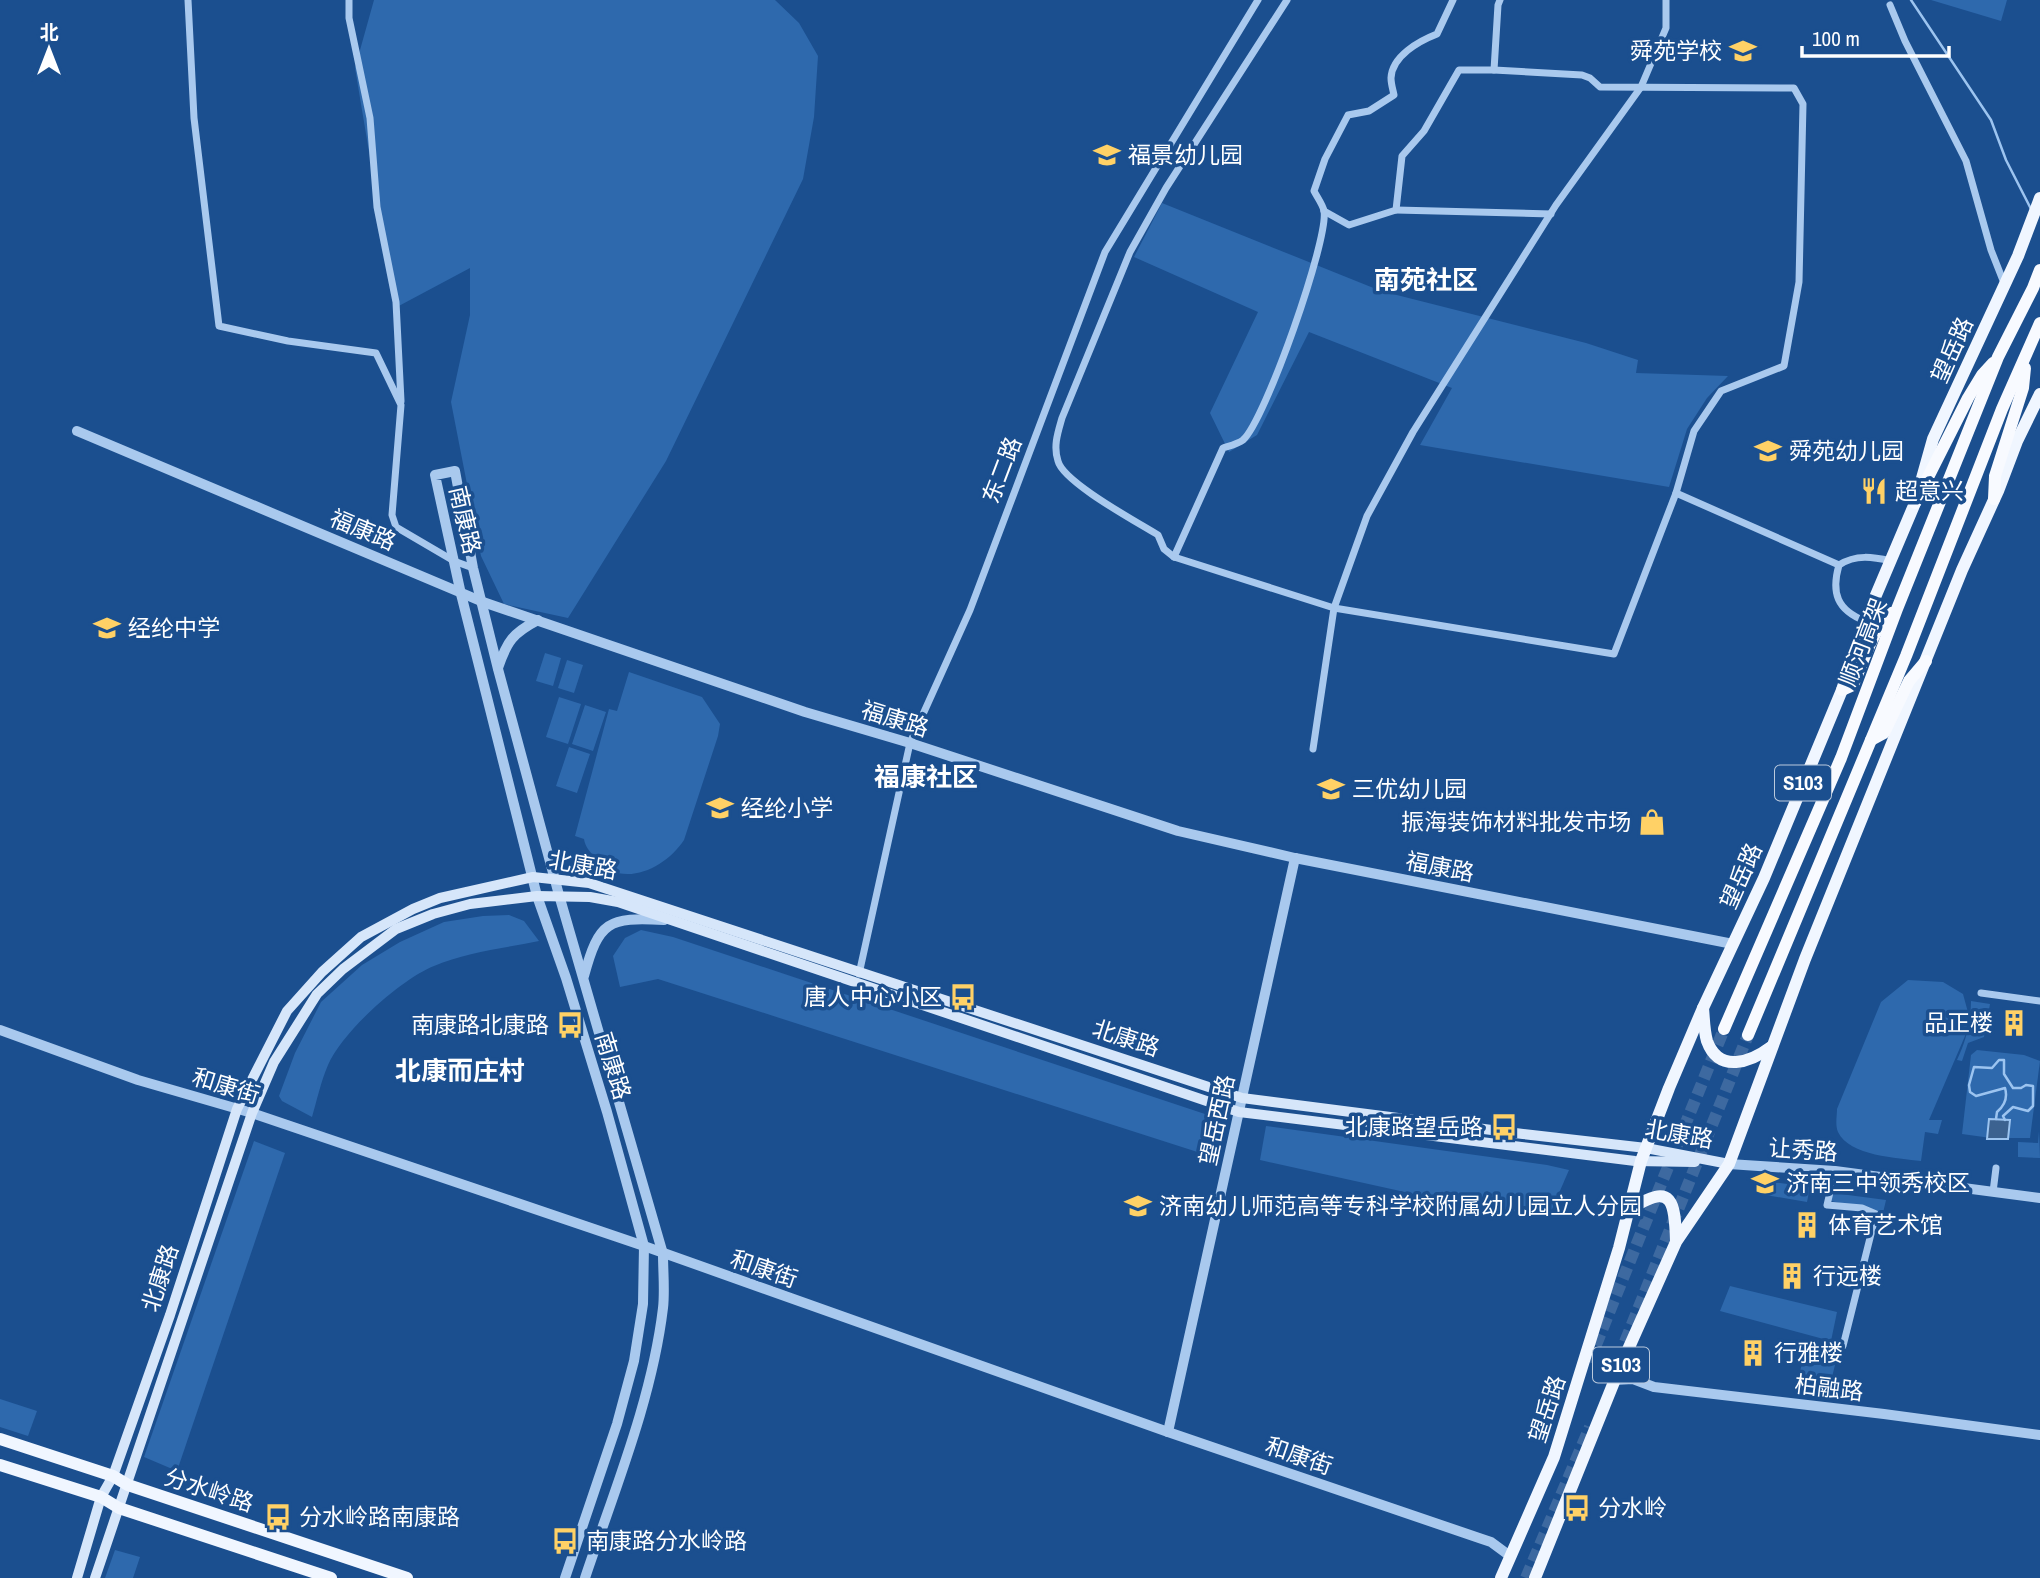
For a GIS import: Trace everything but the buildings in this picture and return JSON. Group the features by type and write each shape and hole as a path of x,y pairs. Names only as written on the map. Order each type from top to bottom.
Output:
{"highway":[{"name":"顺河高架","path":"1724,1028 1841,758 1897,609 1998,357 2034,288 2040,270"},
{"name":"顺河高架","path":"1748,1035 1967,504 2002,409 2040,323"},
{"path":"1994,499 1995,476 2023,388 2026,355"},
{"path":"1915,503 1975,387 1998,357"},
{"path":"1842,690 1853,685 1886,616 1897,609"},
{"path":"1871,740 1884,733 1909,681 1926,661"}],"main road":[{"name":"望岳路","path":"1501,1578 1554,1457 1631,1209 1646,1148 1703,1008 1764,878 1842,690 1866,621 1915,503 1933,439 2018,256 2040,198"},
{"name":"S103","path":"1535,1578 1615,1380 1676,1242 1729,1164 1805,959 1962,570 2040,394"},
{"name":"北康路","path":"77,1578 101,1497 113,1476 170,1315 237,1109 287,1011 322,972 361,937 440,898 533,877 589,883 638,898 857,979 1240,1112 1641,1161 1729,1164"},
{"name":"北康路","path":"95,1578 252,1113 274,1062 317,994 343,969 396,929 433,914 470,904 559,895 618,902 1242,1098 1523,1135 1646,1148 1729,1164"},
{"path":"1703,1008 1707,1042 1716,1055 1729,1062 1745,1062 1772,1046"},
{"path":"1631,1209 1647,1198 1663,1196 1671,1202 1675,1212 1676,1242"},
{"name":"分水岭路","path":"0,1440 113,1476 128,1485 407,1578"},
{"name":"分水岭路","path":"0,1465 101,1497 119,1508 331,1578"}],"street":[{"path":"188,0 194,118 219,326 288,341 376,353 401,405"},
{"path":"349,0 349,19 370,118 377,206 396,302 401,405 392,514 396,527 454,561 473,568"},
{"name":"东二路","path":"857,979 910,743 970,610 1105,252 1258,0"},
{"path":"1287,0 1166,188 1130,252 1062,418 1055,442 1058,463 1071,480 1158,536 1164,549 1174,557 1334,608 1615,654 1676,493 1693,431 1721,391 1784,366 1799,282 1803,104 1794,88 1600,88 1590,78 1582,75 1459,70 1424,131 1402,156 1396,210"},
{"path":"1174,557 1223,449 1243,440 1267,399 1297,321 1320,242 1324,211 1314,191 1325,159 1348,115 1369,111 1394,95 1391,76 1403,53 1421,40 1437,34 1453,0"},
{"path":"1494,70 1500,0"},
{"path":"1313,749 1334,608 1367,516 1413,432 1551,214 1641,87 1666,28 1666,0"},
{"path":"1890,5 1905,41 1966,161 1991,250 2004,283"},
{"path":"1324,211 1349,225 1396,210 1551,214"},
{"name":"福康路","path":"77,431 482,603 804,712 910,743 1178,831 1295,858 1733,944"},
{"name":"南康路","path":"565,1578 617,1424 634,1361 643,1304 644,1246 607,1112 566,978 537,896 461,594 435,475 455,471 473,568 498,669 559,895 663,1254 663,1307 652,1364 626,1461 585,1578"},
{"path":"1676,493 1839,565"},
{"path":"1866,621 1853,616 1841,604 1835,592 1834,582 1839,565 1849,558 1865,557 1892,562"},
{"path":"498,669 506,644 518,632 538,620"},
{"name":"望岳西路","path":"1168,1432 1295,858"},
{"path":"583,976 592,946 600,933 613,922 631,918 675,920"},
{"path":"1981,993 2040,1001"},
{"name":"和康街","path":"0,1030 138,1080 252,1113 644,1246 1168,1432 1491,1542 1510,1556"},
{"name":"让秀路","path":"1729,1164 1835,1171 2040,1198"},
{"path":"1993,1192 1996,1168"},
{"path":"1835,1171 1827,1205 1876,1213 1843,1346"},
{"name":"柏融路","path":"1615,1380 1633,1379 1654,1387 2040,1435"}],"shaded area":[{"path":"374,0 775,0 799,23 818,56 814,117 803,179 666,461 568,618 504,604 481,556 451,402 470,315 470,268 395,308 355,68"},
{"path":"1931,0 2007,0 2001,21"},
{"path":"1162,203 1381,291 1586,343 1638,360 1636,373 1728,376 1707,398 1687,429 1669,487 1420,445 1452,388 1309,332 1257,435 1229,452 1210,413 1258,312 1134,257"},
{"path":"545,653 561,658 553,686 536,681"},
{"path":"567,660 583,665 574,693 558,688"},
{"path":"629,672 702,697 720,724 684,840 666,860 642,872 630,874 617,873 606,868 595,858 584,839 575,836 609,709 617,711"},
{"path":"559,697 581,704 568,744 546,737"},
{"path":"585,705 606,712 593,751 572,744"},
{"path":"569,747 590,754 577,793 556,786"},
{"path":"509,915 524,921 539,941 459,957 434,966 405,982 359,1023 335,1052 321,1084 312,1117 282,1101 279,1096 295,1053 321,1002 362,965 400,942 444,922"},
{"path":"641,930 673,937 1223,1120 1213,1157 658,979 620,987 613,956 625,938"},
{"path":"1908,980 1943,982 1963,994 1969,1016 1965,1036 1929,1120 1942,1120 1938,1134 1925,1132 1921,1161 1863,1151 1844,1140 1836,1123 1837,1109 1881,1002"},
{"path":"1971,1001 1990,1004 1984,1037 1968,1043 1962,1061 1957,1060 1967,1031"},
{"path":"1977,1050 2024,1055 2040,1061 2030,1138 1991,1138 1962,1134 1971,1055"},
{"path":"1989,1119 2010,1120 2008,1139 1987,1139"},
{"path":"1266,1126 1569,1170 1549,1216 1450,1202 1260,1160"},
{"path":"2039,1131 2040,1158 2018,1157 2018,1142 2038,1143"},
{"path":"254,1141 285,1153 177,1471 144,1457"},
{"path":"1757,1180 1810,1187 1807,1202 1754,1193"},
{"path":"1833,1193 1886,1200 1883,1213 1831,1201"},
{"path":"1730,1286 1837,1312 1831,1341 1720,1311"},
{"path":"1807,1344 1839,1349 1829,1389 1797,1383"},
{"path":"0,1399 37,1411 28,1436 0,1427"},
{"path":"115,1550 140,1557 133,1578 105,1578"}],"waterway":[{"path":"1911,0 1991,120 2006,160 2031,209"},
{"path":"1996,1119 1997,1112 2005,1102 2005,1088 1976,1096 1970,1092 1969,1085 1974,1067 1992,1068 1999,1060 2004,1060 2004,1074 2013,1088 2033,1086 2033,1106 2028,1111 2013,1107 2003,1116 2005,1120"}],"tunnel":[{"path":"1589,1362 1724,1029"},
{"path":"1625,1342 1748,1035"},
{"path":"1526,1578 1590,1427"}],"place":[{"name":"舜苑学校","path":"1743,51"},
{"name":"福景幼儿园","path":"1107,155"},
{"name":"舜苑幼儿园","path":"1768,451"},
{"name":"超意兴","path":"1874,491"},
{"name":"经纶中学","path":"107,628"},
{"name":"三优幼儿园","path":"1331,789"},
{"name":"经纶小学","path":"720,808"},
{"name":"振海装饰材料批发市场","path":"1652,822"},
{"name":"唐人中心小区","path":"963,997"},
{"name":"品正楼","path":"2014,1023"},
{"name":"南康路北康路","path":"570,1025"},
{"name":"北康路望岳路","path":"1504,1127"},
{"name":"济南三中领秀校区","path":"1765,1183"},
{"name":"济南幼儿师范高等专科学校附属幼儿园立人分园","path":"1138,1206"},
{"name":"体育艺术馆","path":"1807,1225"},
{"name":"行远楼","path":"1792,1276"},
{"name":"行雅楼","path":"1753,1353"},
{"name":"分水岭","path":"1577,1508"},
{"name":"分水岭路南康路","path":"278,1517"},
{"name":"南康路分水岭路","path":"565,1541"}],"district":[{"name":"南苑社区","path":"1426,280"},
{"name":"福康社区","path":"926,777"},
{"name":"北康而庄村","path":"460,1071"}]}
